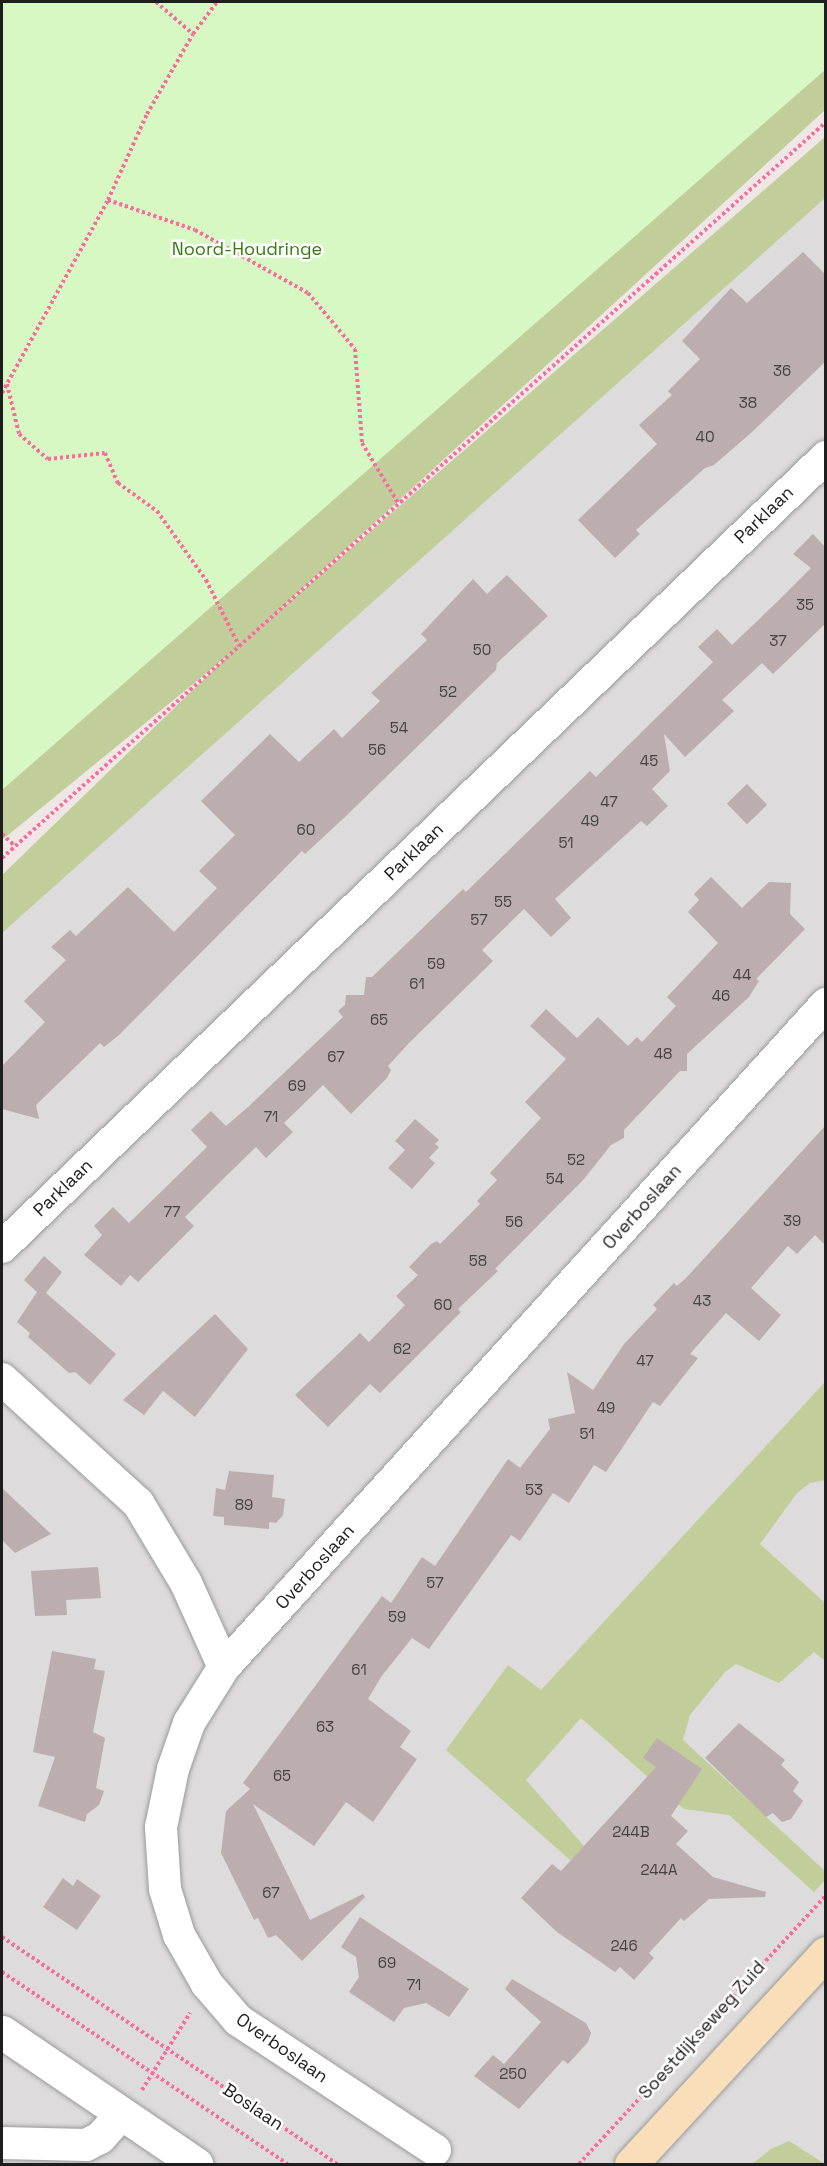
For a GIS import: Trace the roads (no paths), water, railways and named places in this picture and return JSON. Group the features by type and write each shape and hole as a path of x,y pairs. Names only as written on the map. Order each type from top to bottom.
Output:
{"main road":[{"path":"631,2164 825,1953"}],"street":[{"name":"Parklaan","path":"2,1247 825,457"},
{"name":"Overboslaan","path":"435,2150 238,2020 207,1984 179,1935 165,1889 161,1827 172,1769 189,1723 224,1666 825,1004"},
{"path":"2,1379 138,1503 186,1583 224,1666"},
{"path":"2,2032 196,2164"},
{"path":"2,2143 86,2145 100,2139 121,2115"}],"park label":[{"name":"Noord-Houdringe","path":"247,249"}]}
